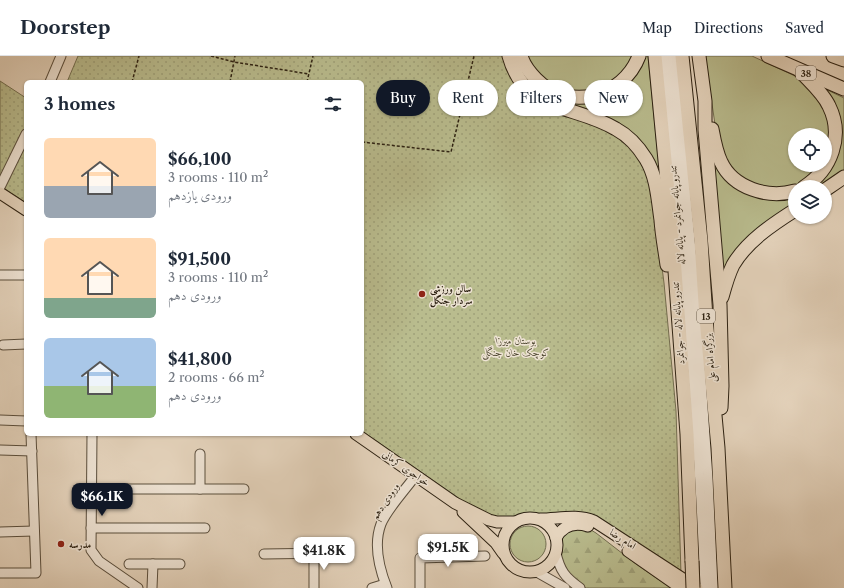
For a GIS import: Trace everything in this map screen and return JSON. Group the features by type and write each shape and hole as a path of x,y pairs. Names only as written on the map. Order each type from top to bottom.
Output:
{"highway":[{"path":"509,56 511,65 521,82 535,95 558,108 595,119 616,128 635,143 642,152 654,179 669,276 678,308"},
{"path":"521,56 527,69 540,84 549,90 571,98 581,98 600,94 614,88 632,70 639,56"},
{"path":"655,56 667,174 678,308 687,434 693,588"},
{"name":"بزرگراه امام علی","path":"682,56 701,241 706,318 718,448 725,582"},
{"path":"699,56 705,101 720,160 724,169 734,178 758,191 788,192"},
{"name":"38","path":"768,56 844,89"},
{"path":"833,56 844,60"},
{"path":"800,71 819,92 829,106 835,123 836,136 829,161 824,169 813,180"},
{"path":"705,101 705,130 720,305 722,386 718,448"},
{"path":"832,185 844,177"},
{"path":"720,305 730,273 740,256 764,232 788,215"}],"main road":[{"path":"0,193 24,209"},
{"name":"خواجوی کرمانی","path":"359,436 455,503"},
{"path":"455,503 489,520 497,522 514,522 528,517 540,519 549,526 556,538 556,553 553,560 541,570 535,571 526,572 512,566 496,543 455,503"},
{"name":"امام رضا","path":"540,519 582,517 594,521 707,586"},
{"path":"504,554 502,540 505,533 514,522"},
{"name":"امام رضا","path":"556,538 561,530 567,526 577,524 586,525 600,532 681,588"}],"street":[{"path":"51,80 62,56"},
{"name":"تندرو پایانه لاله - جوانمرد","path":"665,56 693,366 707,586"},
{"name":"تندرو پایانه جوانمرد - پایانه لاله","path":"673,56 695,293 708,479 707,586"},
{"path":"0,187 24,138"},
{"path":"0,275 24,275"},
{"path":"3,344 24,344"},
{"path":"0,420 24,421"},
{"path":"0,573 36,572 32,436"},
{"path":"92,436 91,550 99,560 138,588"},
{"path":"0,450 32,451"},
{"path":"200,454 200,489"},
{"name":"ورودی دهم","path":"386,586 379,566 377,537 381,523 416,475"},
{"path":"92,489 244,489"},
{"path":"91,528 205,528"},
{"path":"0,532 34,531"},
{"path":"556,553 559,566 564,574 580,588"},
{"path":"264,554 330,554"},
{"path":"314,554 314,588"},
{"path":"420,588 420,558 484,556"},
{"path":"129,564 180,564"},
{"path":"152,588 153,564"},
{"path":"535,571 565,588"},
{"path":"372,588 386,586"}],"path":[{"path":"133,80 139,56"},
{"path":"211,56 234,62 309,74"},
{"path":"230,80 235,56"},
{"path":"308,80 313,56"},
{"path":"364,142 451,152 474,56"}],"green space":[{"name":"بوستان میرزا کوچک خان جنگلی","path":"78,56 505,56 513,75 521,80 506,80 506,116 576,116 576,113 630,143 650,174 664,283 676,411 681,574 604,524 530,513 500,519 473,508 364,432 364,80 68,80"},
{"path":"524,56 636,56 620,80 584,80 584,92 576,95 576,80 540,79"},
{"path":"643,56 648,56 667,248 556,116 576,116 576,95 584,99 584,116 643,116 643,80 612,80"},
{"path":"705,56 752,56 795,76 818,96 831,127 788,128 788,172 814,172 806,180 788,180 788,186 763,189 732,172 717,138"},
{"path":"524,71 544,80 529,80"},
{"path":"0,81 24,97 24,202 0,186"},
{"path":"817,85 844,98 844,173 832,181 816,180 822,172 832,172 832,155 838,146"},
{"path":"712,150 721,173 788,194 788,210 761,230 721,287"},
{"path":"532,526 541,531 545,537 545,551 541,557 532,562 524,562 515,557 511,551 510,540 515,531 521,527"},
{"path":"572,528 591,530 596,533 636,564 671,588 586,588 574,579 563,565 560,553 562,535"}],"place":[{"name":"سالن ورزشی سردار جنگل","path":"422,294"},
{"name":"مدرسه","path":"61,544"}]}
